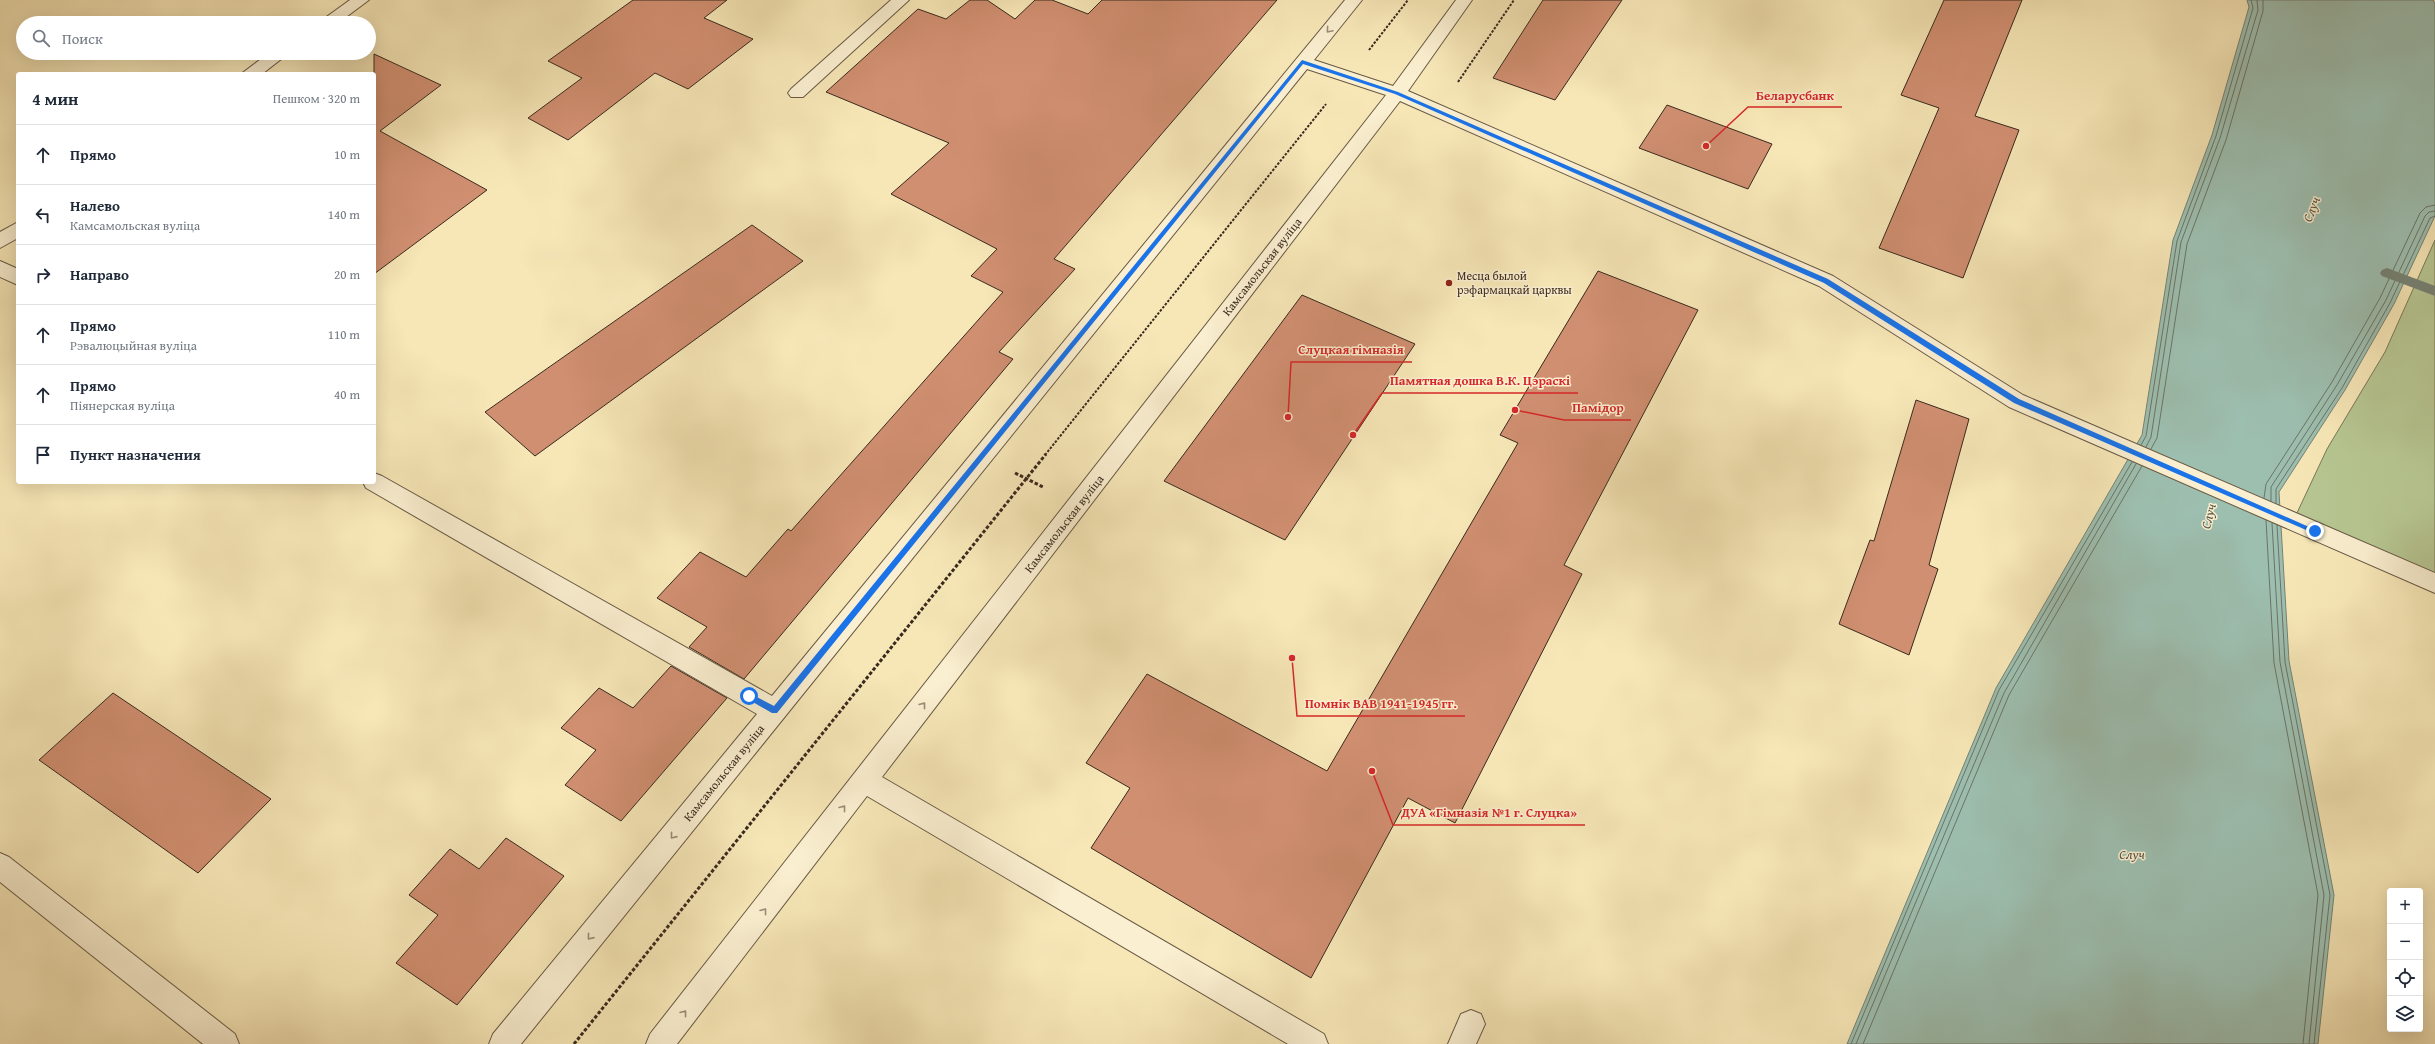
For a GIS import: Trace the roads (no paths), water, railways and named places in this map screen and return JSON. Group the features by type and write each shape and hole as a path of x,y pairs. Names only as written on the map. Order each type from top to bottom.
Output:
{"street":[{"path":"337,16 361,0"},
{"path":"797,93 901,0"},
{"name":"Камсамольская вуліца","path":"503,1044 1354,0"},
{"name":"Камсамольская вуліца","path":"660,1044 1397,93 1464,0"},
{"path":"253,72 271,60"},
{"path":"1302,62 1397,93 1826,281 2016,401 2435,583"},
{"path":"0,240 16,229"},
{"path":"0,268 16,277"},
{"path":"376,483 775,711"},
{"path":"864,781 1314,1044"},
{"path":"0,866 225,1044"}],"water":[{"name":"Случ","path":"2247,0 2433,0 2435,3 2435,216 2394,304 2345,390 2279,492 2289,661 2334,895 2318,1044 1847,1044 1996,688 2142,435 2173,240 2212,135 2249,7"}],"waterway":[{"path":"2387,273 2435,291"}],"place":[{"name":"Беларусбанк","path":"1706,146"},
{"name":"Месца былой рэфармацкай царквы","path":"1449,283"},
{"name":"Памідор","path":"1515,410"},
{"name":"Слуцкая гімназія","path":"1288,417"},
{"name":"Памятная дошка В.К. Цэраскі","path":"1353,435"},
{"name":"Помнік ВАВ 1941-1945 гг.","path":"1292,658"},
{"name":"ДУА «Гімназія №1 г. Слуцка»","path":"1372,771"}]}
